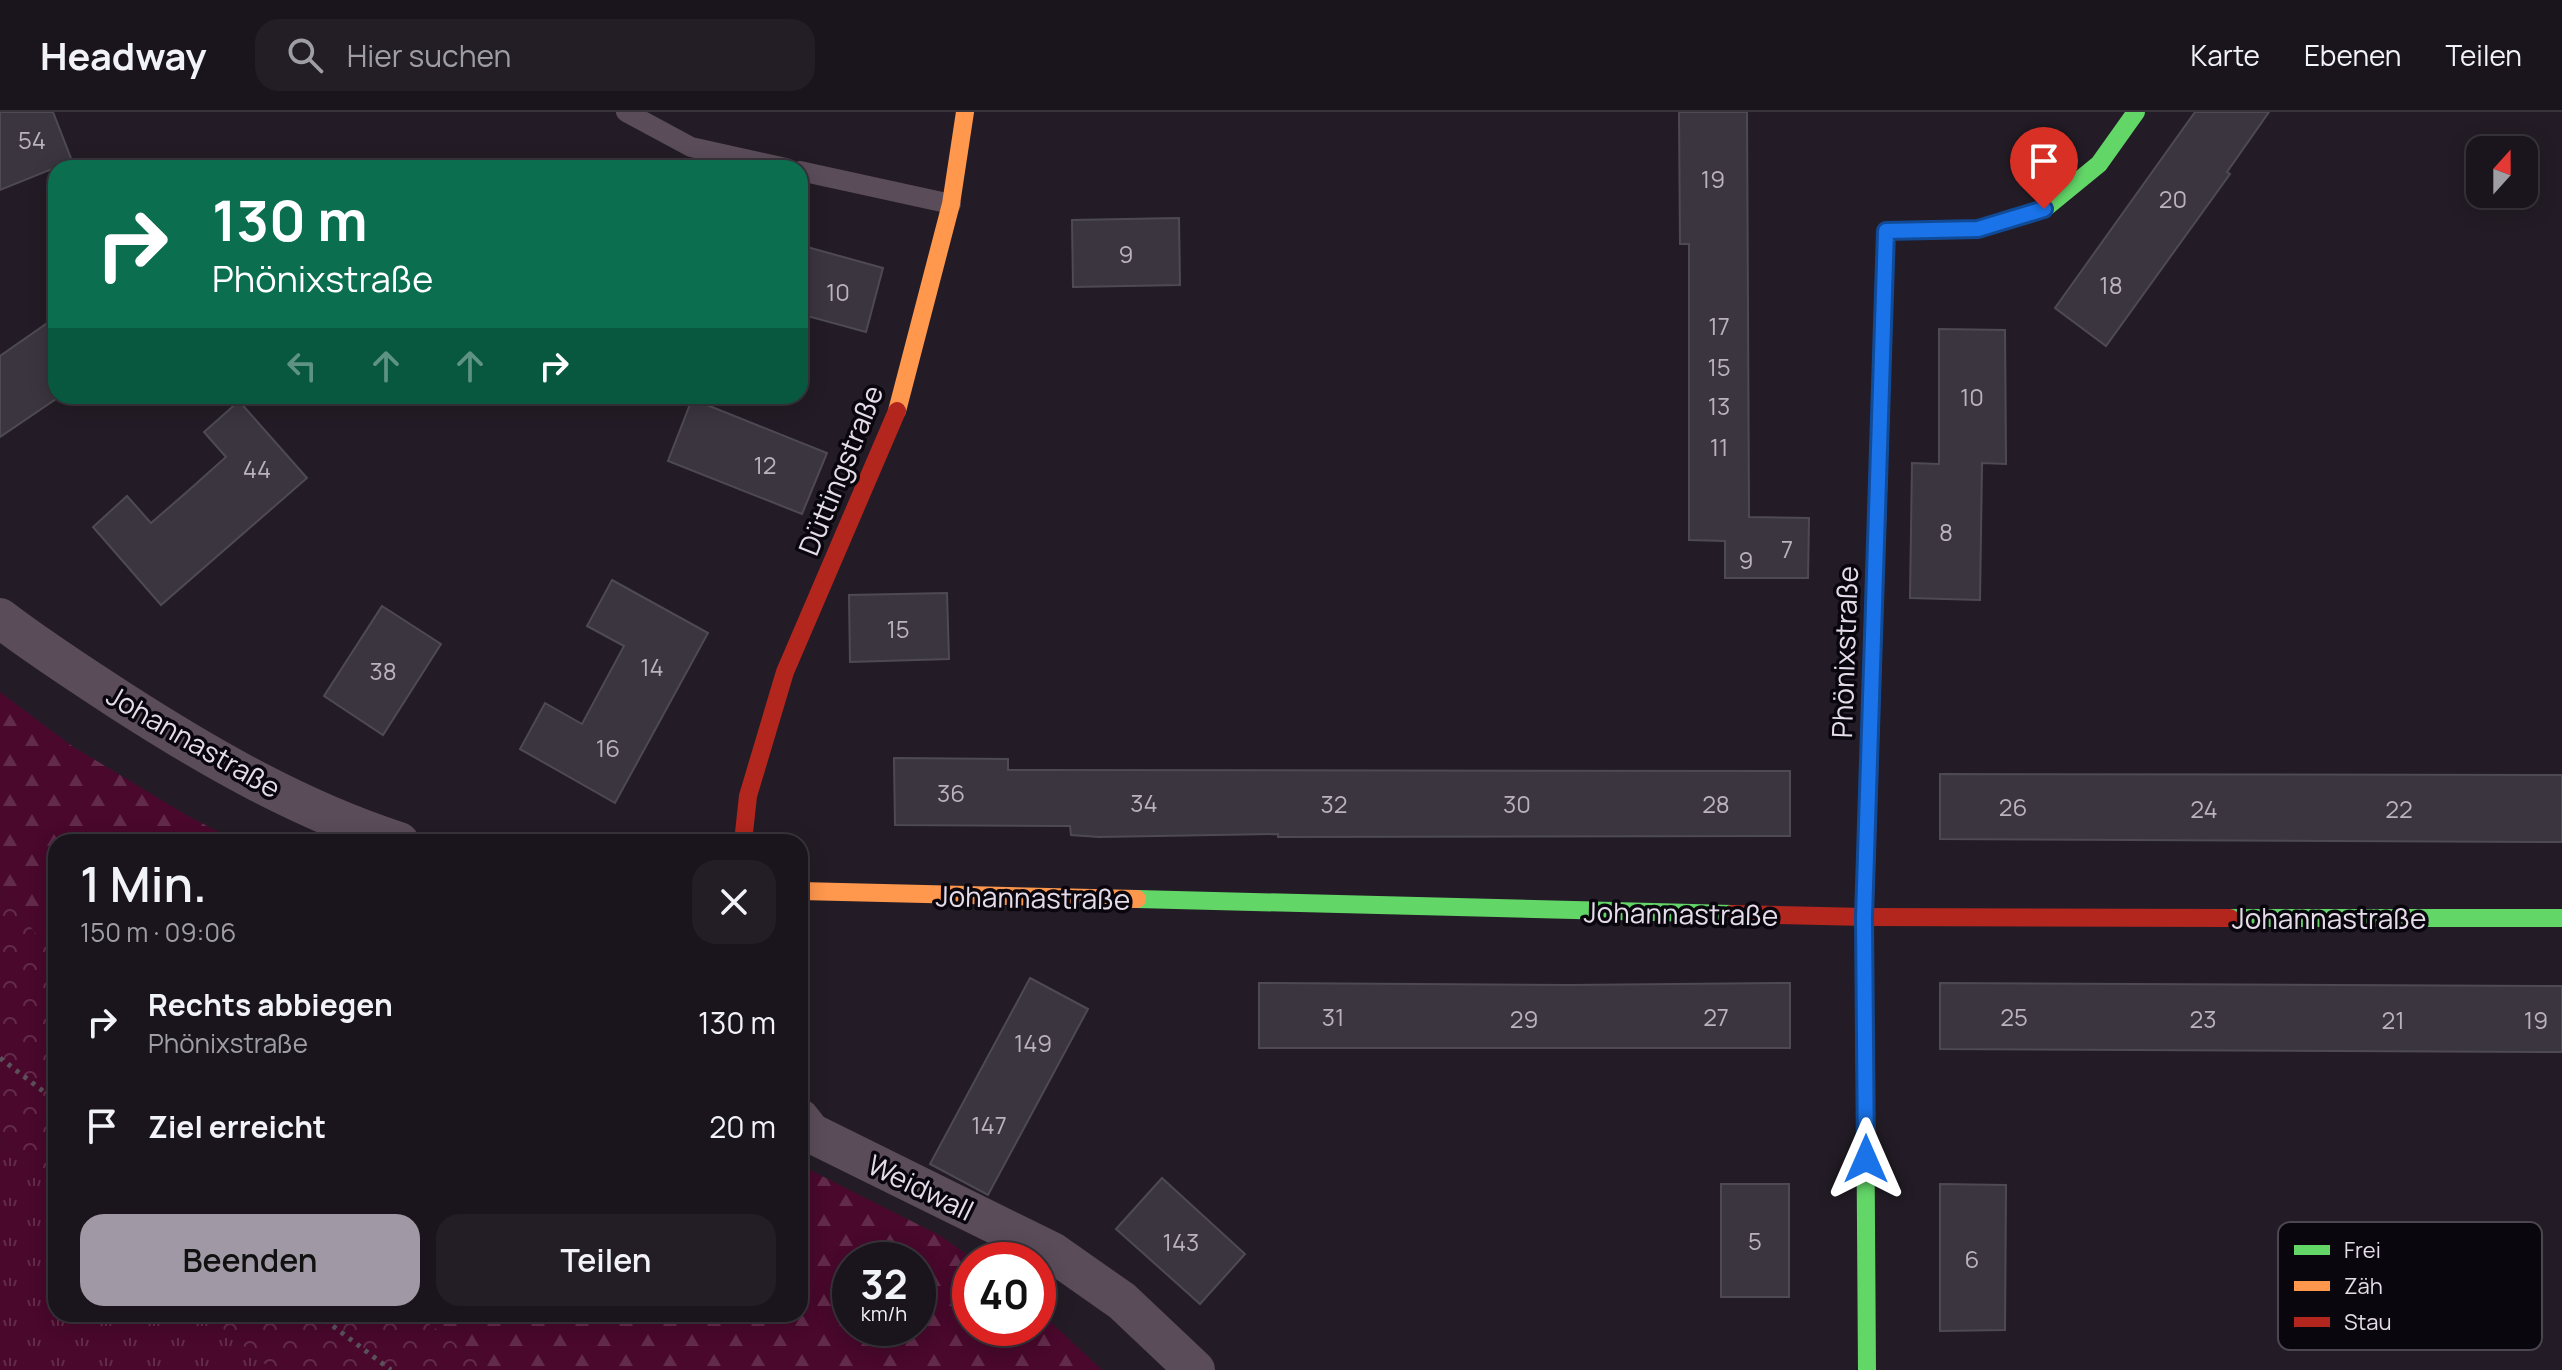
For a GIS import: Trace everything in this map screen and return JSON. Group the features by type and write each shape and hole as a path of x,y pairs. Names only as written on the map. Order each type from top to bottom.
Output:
{"street":[{"name":"Düttingstraße","path":"744,834 748,796 785,672 900,404 951,204 965,112"},
{"name":"Phönixstraße","path":"1867,1370 1864,917 1886,231 1978,229 2044,209 2099,164 2136,112"},
{"name":"Johannastraße","path":"0,618 38,647 198,751 350,827 373,834"},
{"name":"Johannastraße","path":"808,891 1864,917 2562,918"},
{"name":"Weidwall","path":"808,1129 1052,1252 1122,1301 1195,1370"}],"lane":[{"path":"626,112 691,147 750,160"},
{"path":"808,173 951,204"}],"path":[{"path":"0,1058 48,1095"},
{"path":"328,1322 391,1370"}],"green space":[{"path":"0,692 72,746 223,834 48,834 48,948 0,890"},
{"path":"0,890 48,948 48,1178 0,1137"},
{"path":"0,1137 48,1178 48,1322 215,1322 272,1370 0,1370"},
{"path":"808,1169 952,1244 952,1346 1056,1346 1056,1327 1102,1370 491,1370 427,1322 808,1322"},
{"path":"215,1322 427,1322 491,1370 272,1370"}],"building":[{"path":"0,112 53,112 72,160 48,160 48,171 0,190"},
{"path":"1679,112 1747,112 1749,517 1809,518 1808,578 1725,578 1725,541 1689,540 1689,244 1680,244"},
{"path":"2195,112 2269,112 2227,172 2230,174 2106,346 2055,308"},
{"path":"1179,218 1180,285 1073,287 1072,220"},
{"path":"808,247 883,268 866,332 808,316"},
{"path":"48,323 49,404 0,437 0,356"},
{"path":"1939,329 2005,330 2006,464 1982,463 1980,600 1910,598 1912,463 1939,464"},
{"path":"236,404 242,404 307,478 161,605 93,527 127,496 151,523 226,457 204,432"},
{"path":"690,404 704,404 827,453 802,514 668,461"},
{"path":"612,580 708,633 615,803 520,749 545,703 582,724 624,646 587,626"},
{"path":"947,593 949,659 850,662 849,595"},
{"path":"382,606 441,644 383,735 324,696"},
{"path":"894,758 1008,759 1008,770 1790,771 1790,836 1278,837 1278,834 1099,837 1071,835 1070,826 895,825"},
{"path":"1940,774 2562,775 2562,842 1940,839"},
{"path":"1030,978 1088,1009 988,1195 930,1164"},
{"path":"1259,983 1790,983 1790,1048 1259,1048"},
{"path":"1940,983 2562,986 2562,1052 1940,1049"},
{"path":"1162,1178 1245,1254 1200,1304 1116,1229"},
{"path":"1721,1184 1789,1184 1789,1297 1721,1297"},
{"path":"1940,1184 2006,1185 2005,1330 1940,1331"}],"traffic: fast":[{"path":"1940,230 1978,229 2044,209 2099,164 2136,112"},
{"path":"1137,899 1732,914"},
{"path":"2230,918 2562,918"},
{"path":"1864,932 1867,1370"}],"traffic: slow":[{"path":"897,411 951,204 965,112"},
{"path":"1877,525 1886,231 1940,230"},
{"path":"808,891 1137,899"}],"traffic: jam":[{"path":"744,834 748,796 785,672 897,411"},
{"path":"1864,932 1877,525"},
{"path":"1732,914 2230,918"}],"route":[{"path":"1866,1159 1864,917 1886,231 1978,229 2044,209"}]}
